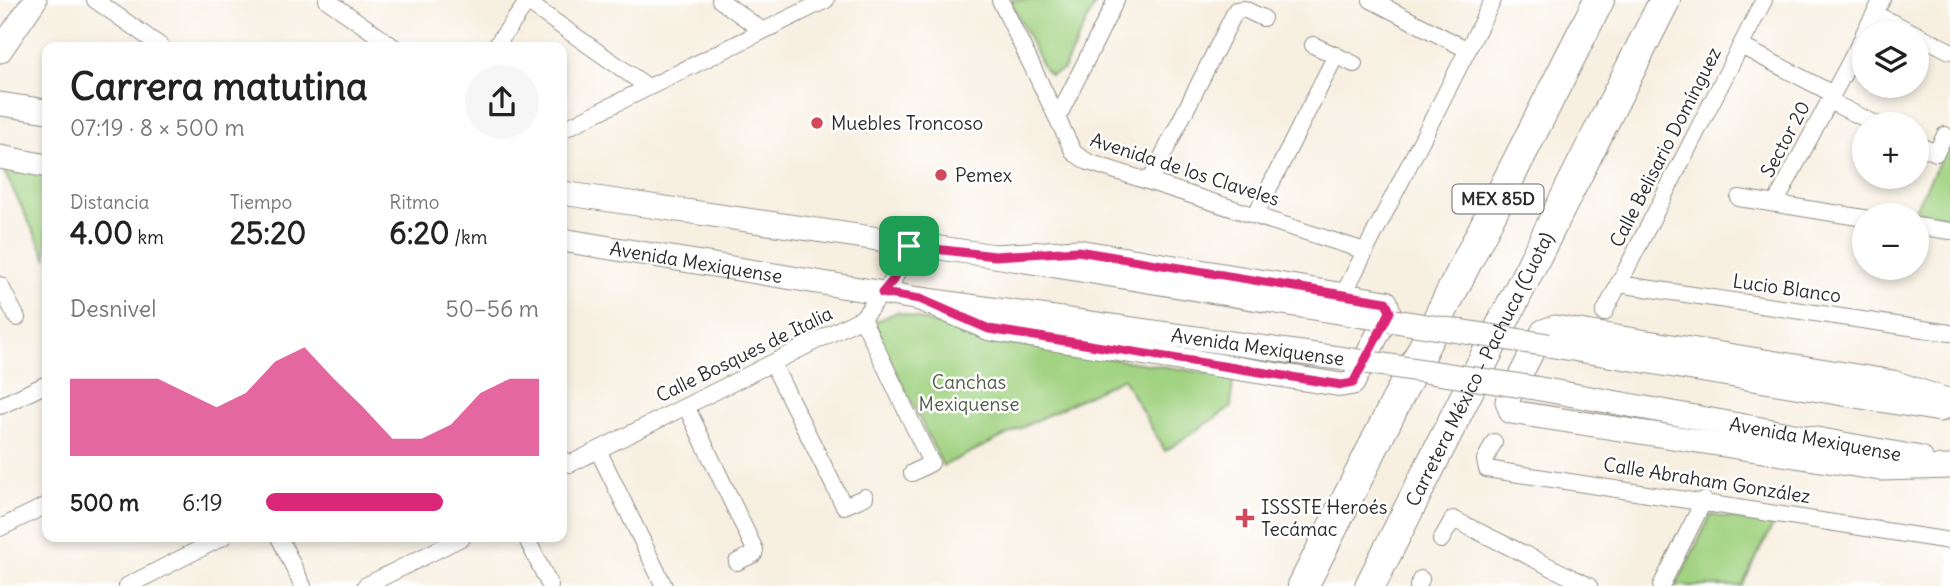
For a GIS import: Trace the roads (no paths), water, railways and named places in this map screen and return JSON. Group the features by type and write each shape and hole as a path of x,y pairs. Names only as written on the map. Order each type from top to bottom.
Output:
{"highway":[{"name":"MEX 85D","path":"1303,586 1598,0"},
{"name":"Carretera México - Pachuca (Cuota)","path":"1370,586 1665,0"}],"main road":[{"path":"0,51 35,0"},
{"path":"0,104 42,110"},
{"path":"0,158 42,165"},
{"path":"567,194 909,246 995,256 1950,411"},
{"name":"Avenida Mexiquense","path":"567,241 920,299 1535,388 1950,465"},
{"path":"920,299 989,329 1348,385 1353,383 1390,312 1390,306 1386,302 1078,251 995,256"},
{"path":"1950,401 1893,382 1555,327 1543,331 1507,401 1511,412 1880,469 1950,465"}],"street":[{"path":"95,0 155,42"},
{"path":"327,0 387,42"},
{"path":"720,0 763,30"},
{"path":"567,128 826,0"},
{"name":"Avenida de los Claveles","path":"1000,0 1074,153 1088,162 1365,251"},
{"path":"1058,117 1116,0"},
{"path":"1371,0 1468,50"},
{"path":"1343,295 1493,0"},
{"name":"Calle Belisario Domínguez","path":"1604,313 1764,0"},
{"path":"498,42 527,1 648,87"},
{"path":"1878,7 1897,21"},
{"path":"1150,181 1236,10 1244,9 1263,18"},
{"path":"1929,41 1950,51"},
{"path":"1313,45 1354,64"},
{"name":"Sector 20","path":"1741,46 1831,97"},
{"path":"1256,214 1336,55"},
{"name":"Sector 20","path":"1775,204 1852,57"},
{"path":"1831,97 1856,112"},
{"path":"1929,150 1936,153 1945,135"},
{"name":"Sector 20","path":"1739,198 1852,216"},
{"path":"1929,228 1950,231"},
{"name":"Calle Bosques de Italia","path":"567,461 598,450 862,318 894,279 909,246"},
{"name":"Lucio Blanco","path":"1618,284 1950,333"},
{"path":"0,286 17,318"},
{"path":"862,318 931,463 912,473"},
{"path":"772,363 844,506 864,497"},
{"path":"0,406 42,386"},
{"path":"686,406 755,550 754,554 737,562"},
{"name":"Calle Abraham González","path":"1494,443 1485,460 1487,469 1704,500 1950,541"},
{"path":"598,450 664,586"},
{"path":"1661,586 1704,500"},
{"path":"0,528 42,507"},
{"path":"1441,540 1453,519 1589,586"},
{"path":"127,586 213,542"},
{"path":"281,542 303,586"},
{"path":"365,586 453,542"},
{"path":"528,542 550,586"}],"place":[{"name":"Muebles Troncoso","path":"817,123"},
{"name":"Pemex","path":"941,175"},
{"name":"ISSSTE Heroés Tecámac","path":"1245,518"}],"park label":[{"name":"Canchas Mexiquense","path":"969,393"}]}
